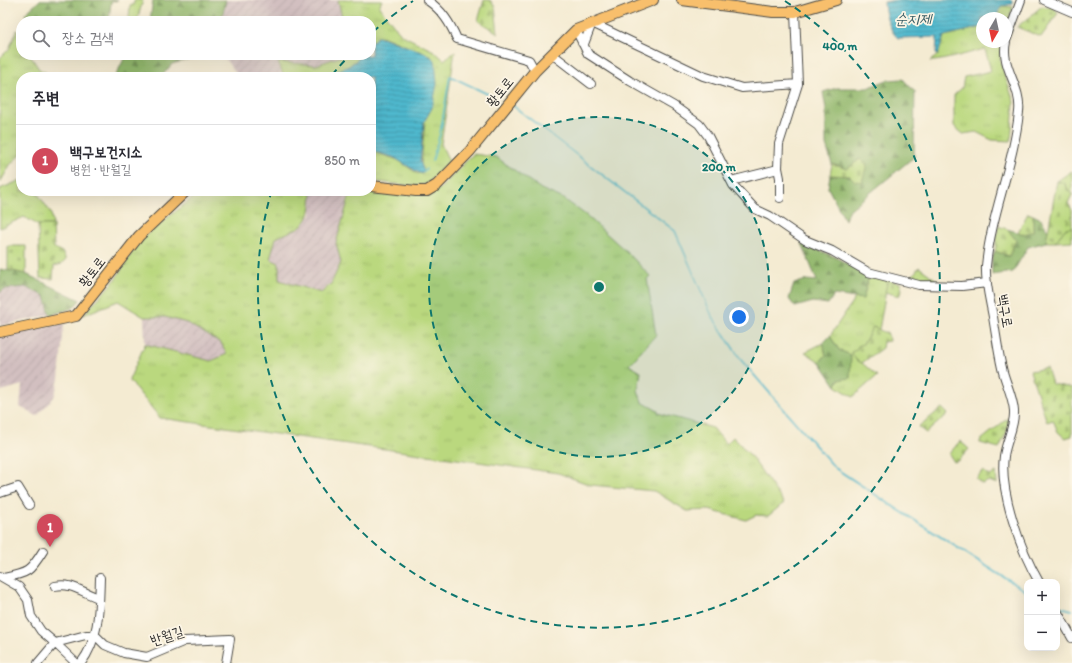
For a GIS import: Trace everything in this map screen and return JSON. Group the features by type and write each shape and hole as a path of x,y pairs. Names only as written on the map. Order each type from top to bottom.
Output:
{"main road":[{"name":"황토로","path":"376,187 427,191 437,185 470,151 536,71 573,33 592,23 653,0"},
{"path":"682,0 773,12 795,12 836,0"},
{"name":"황토로","path":"0,332 76,316 139,236 181,196"}],"street":[{"path":"427,0 435,6 450,23 457,39 529,60 536,71"},
{"name":"백구로","path":"1012,25 1021,0"},
{"path":"1044,0 1072,12"},
{"path":"780,198 780,178 778,169 779,144 798,84 795,12"},
{"path":"584,44 592,23 703,76 742,88 798,84"},
{"path":"573,33 584,44 588,54 630,81 674,106 699,124 708,136 731,181 755,209 770,216 805,240 832,251 868,272 919,285 962,286 987,283"},
{"name":"백구로","path":"1004,48 1006,65 1018,93 1019,110 1016,135 992,233 986,267 987,283 1002,368 1014,412 1004,455 1002,473 1004,491 1023,548 1037,579"},
{"path":"552,54 591,84"},
{"path":"731,181 778,169"},
{"path":"0,493 18,487 29,506"},
{"path":"2,577 19,575 31,569 43,551"},
{"path":"2,577 19,587 28,600 31,616 41,631 76,663"},
{"path":"81,663 86,656 97,629 100,578"},
{"path":"55,586 64,584 74,586 99,598"},
{"path":"1059,615 1072,638"},
{"path":"39,663 55,643 86,634 95,635"},
{"name":"반월길","path":"95,635 105,645 124,653 147,657 185,641 230,639 226,663"}],"shaded area":[{"path":"226,0 338,0 342,16 222,16"},
{"path":"226,60 330,60 316,65 278,62 281,72 235,72"},
{"path":"312,196 350,196 336,243 341,262 330,284 321,293 278,280 270,260 276,238 302,226 311,214"},
{"path":"25,287 45,296 50,315 0,326 0,293 4,289"},
{"path":"144,317 165,317 187,323 221,343 227,354 211,361 145,344"},
{"path":"64,323 59,379 54,397 37,416 20,407 22,385 1,391 0,336"}],"green space":[{"path":"40,0 118,0 111,2 110,16 26,16 25,14"},
{"path":"134,0 143,0 138,16 129,16 130,5 134,4"},
{"path":"153,0 226,0 222,16 151,16"},
{"path":"338,0 382,0 379,7 402,35 434,51 444,60 455,51 441,144 449,161 427,184 413,186 376,182 376,153 398,160 418,174 421,165 431,56 382,36 376,39 376,16 342,16"},
{"path":"484,0 490,0 495,7 498,33 478,21"},
{"path":"1002,6 1013,7 1011,12 998,12"},
{"path":"1042,6 1054,8 1058,13 1041,37 1017,27"},
{"path":"976,28 976,48 1001,48 1000,61 1014,102 1011,141 992,140 976,132 963,134 954,126 954,95 962,88 964,77 991,71 985,49 930,61 938,55 944,36"},
{"path":"16,32 16,60 33,60 39,69 45,72 16,72 16,159 10,165 0,183 0,58 9,49"},
{"path":"124,60 187,60 172,64 165,72 118,72"},
{"path":"330,60 356,60 349,66 334,72 282,72 278,62 316,65"},
{"path":"903,79 915,92 914,157 848,211 845,220 828,188 830,175 850,176 860,159 847,169 832,164 826,145 826,109 823,92 837,88 867,88 887,80"},
{"path":"473,154 496,157 541,189 564,199 587,216 628,253 650,276 647,279 656,335 629,365 641,372 638,390 642,402 658,411 658,413 713,428 726,444 733,437 750,455 784,503 768,516 756,515 746,520 709,510 687,511 654,491 591,485 558,473 160,418 129,380 145,344 211,361 227,354 221,343 187,323 165,317 144,317 118,301 83,315 115,280 140,240 195,196 312,196 308,218 294,230 276,238 270,259 279,263 279,280 321,293 331,284 341,262 336,243 350,196 376,196 376,189 440,189"},
{"path":"860,159 867,164 862,182 855,181 850,176 830,175 832,164 847,169"},
{"path":"1072,171 1072,195 1064,183 1057,181"},
{"path":"1057,181 1064,183 1072,195 1068,203 1072,210 1072,227 1066,228 1055,242 1046,242"},
{"path":"16,182 16,196 39,196 51,213 53,225 38,225 24,217 0,228 0,189"},
{"path":"1028,213 1033,215 1033,231 1024,234 1018,232"},
{"path":"1033,215 1041,219 1048,231 1046,242 1028,247 1013,272 992,275 992,259 995,251 1009,256 1016,240 1007,229 1024,234 1033,231"},
{"path":"38,225 53,225 54,248 62,252 66,260 62,264 54,266 53,279 40,278"},
{"path":"998,226 1007,229 1016,240 1009,256 995,251"},
{"path":"1072,227 1072,241 1055,242 1066,228"},
{"path":"802,244 833,256 869,276 863,299 834,295 828,304 813,302 795,307 789,299 794,284 806,280 817,281"},
{"path":"8,246 26,246 26,274 8,270"},
{"path":"919,267 938,281 922,282 911,278"},
{"path":"0,269 26,274 80,300 73,308 50,315 45,296 25,287 4,289 0,293"},
{"path":"869,276 888,280 879,330 873,327 863,345 858,346 856,360 862,363 877,376 853,397 836,386 838,380 839,350 830,336 855,298 863,298"},
{"path":"888,280 900,283 902,290 899,296 885,292"},
{"path":"873,327 888,334 889,341 883,342 882,348 862,363 856,360 851,352 863,344"},
{"path":"830,336 839,350 851,355 850,378 838,380 836,386 820,362 826,355 823,343"},
{"path":"823,343 826,355 820,362 805,352"},
{"path":"1047,368 1052,384 1072,388 1072,436 1065,438 1058,432 1053,420 1047,422 1030,371"},
{"path":"942,408 948,414 926,433 918,427"},
{"path":"1008,418 1007,432 999,448 980,443 980,441"},
{"path":"960,441 969,449 959,460 954,462 949,454"},
{"path":"983,471 990,476 996,472 997,484 989,481 982,484 976,479"}],"water":[{"name":"순지제","path":"897,0 1012,0 1012,4 1002,6 998,12 976,12 976,28 944,36 938,55 936,54 937,37 898,38 892,31 888,22 884,2"},
{"path":"379,36 427,54 435,60 437,84 432,108 424,122 420,162 424,171 421,174 393,157 376,152 376,72 334,72 349,66 357,60 376,60 376,38"}],"waterway":[{"path":"432,161 440,134 450,76 496,98"},
{"path":"512,105 675,231 712,316 741,360 835,468 1024,590"},
{"path":"1060,607 1072,610"}],"place":[{"name":"백구보건지소","path":"50,547"}]}
